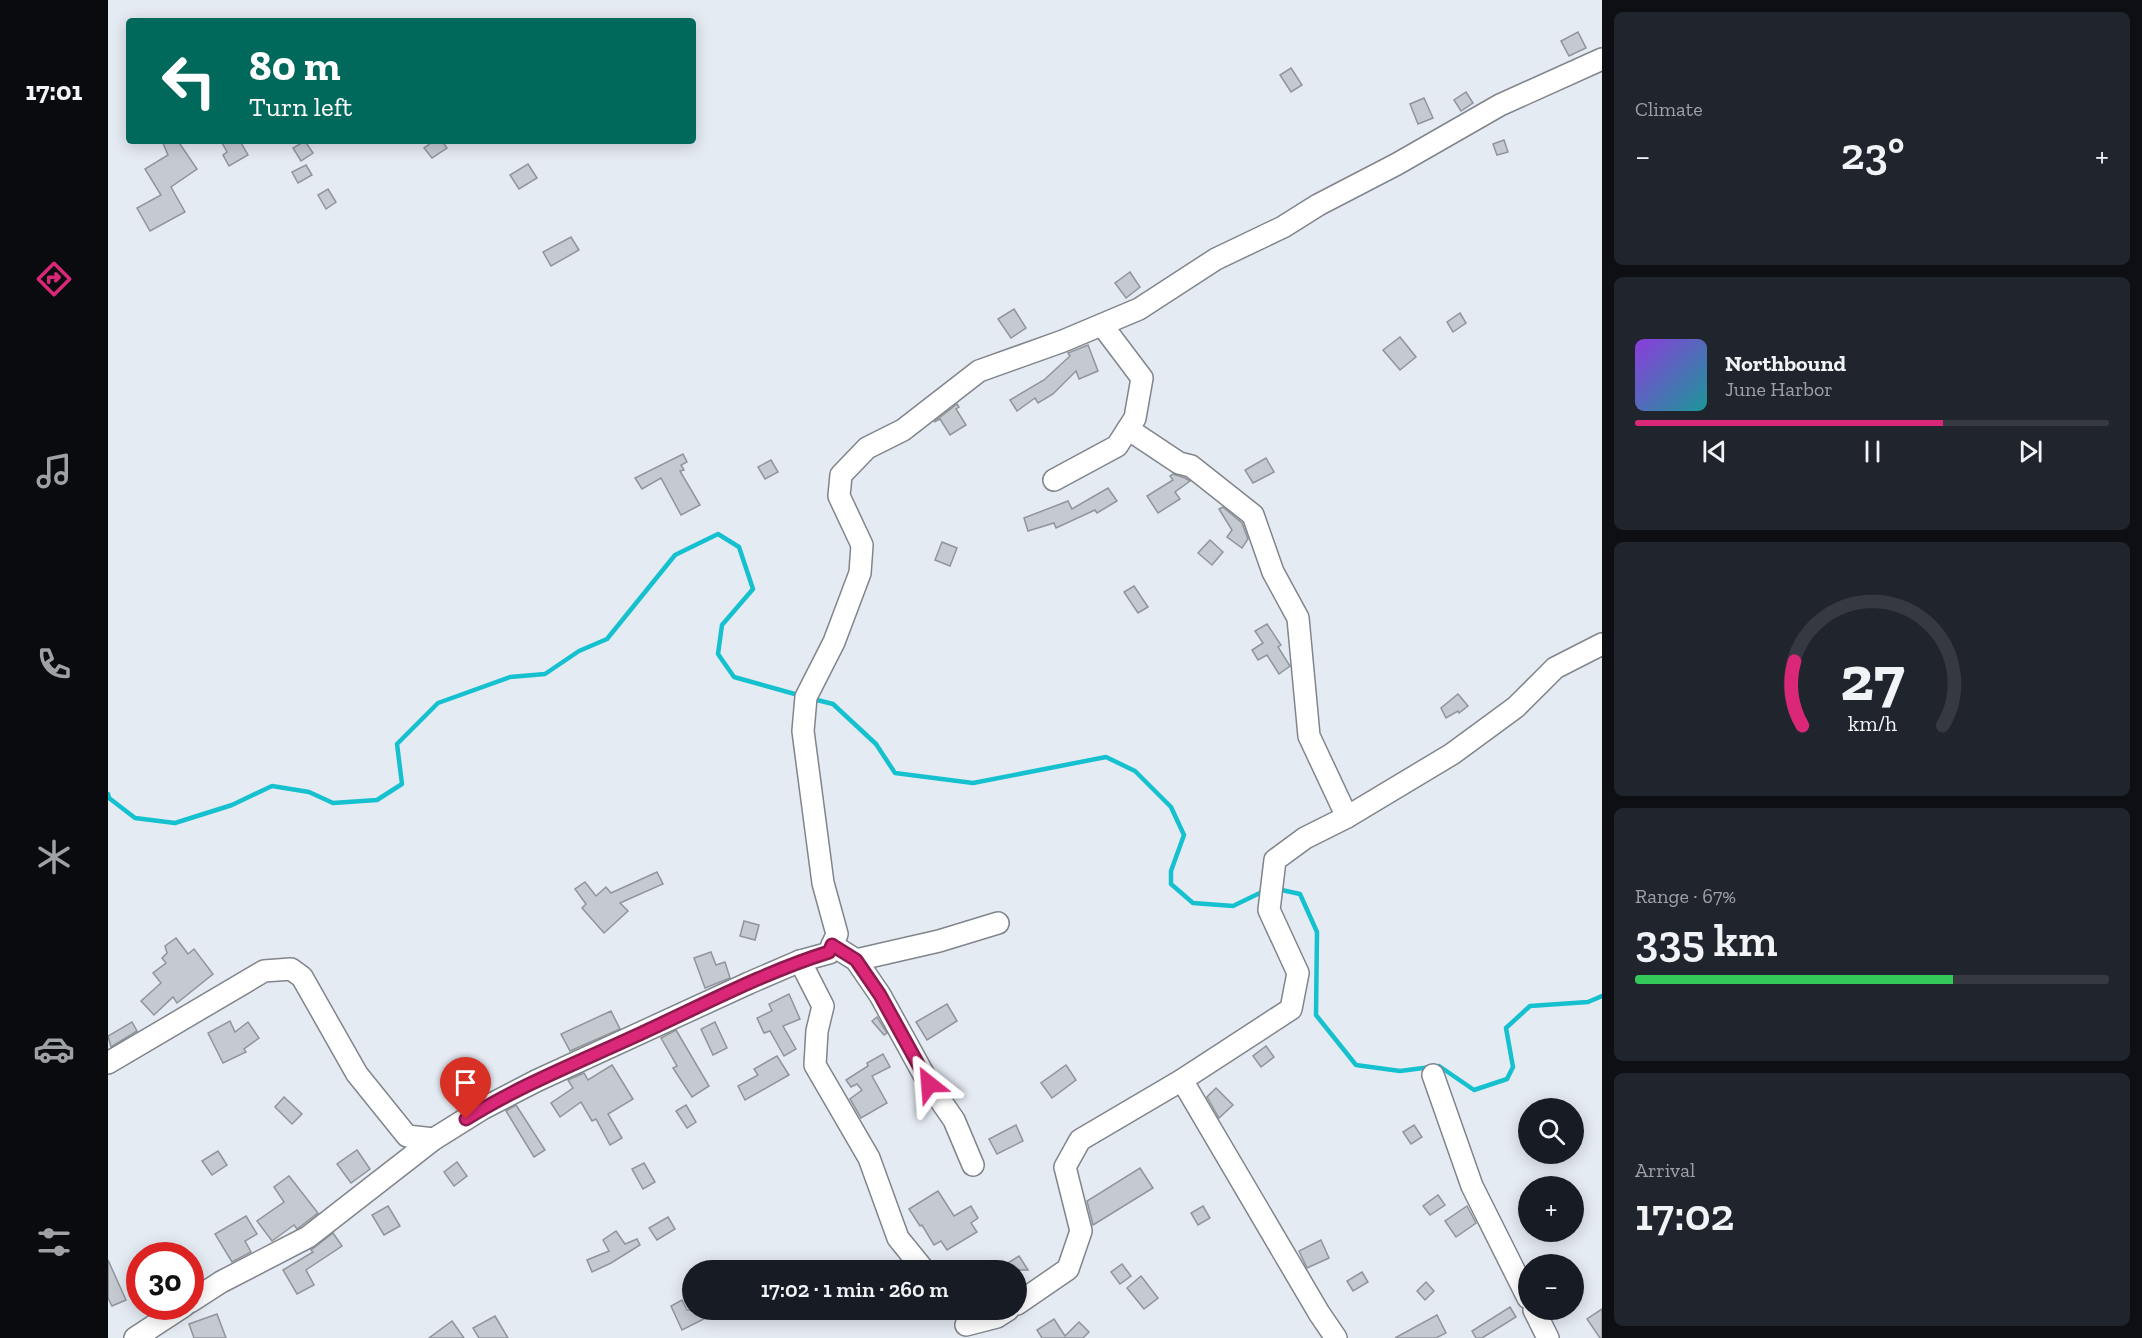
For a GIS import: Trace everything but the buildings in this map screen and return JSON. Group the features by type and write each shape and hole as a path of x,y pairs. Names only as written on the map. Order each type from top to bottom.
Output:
{"street":[{"path":"204,1293 308,1238 434,1139 482,1109 536,1081 800,961 829,952 837,934 823,883 802,731 806,697 834,642 860,573 862,545 839,496 841,475 867,448 903,430 979,371 1139,309 1216,259 1283,227 1318,205 1397,164 1500,105 1602,59"},
{"path":"1054,480 1117,446 1135,418 1142,378 1102,325"},
{"path":"1128,429 1179,463 1191,466 1253,515 1274,572 1298,618 1309,736 1347,817"},
{"path":"1027,1297 1068,1269 1081,1231 1065,1167 1080,1140 1182,1080 1290,1009 1298,974 1269,910 1275,860 1305,838 1347,817 1452,754 1516,707 1555,668 1602,644"},
{"path":"856,960 939,941 998,923"},
{"path":"832,945 856,960 880,995 929,1084 954,1120 973,1165"},
{"path":"800,961 823,1006 817,1031 815,1065 868,1158 898,1238 916,1260"},
{"path":"108,1063 264,971 291,969 302,977 357,1074 406,1136 434,1139"},
{"path":"1433,1075 1472,1186 1518,1279"},
{"path":"1182,1080 1336,1338"},
{"path":"135,1338 163,1320"},
{"path":"964,1324 983,1320"},
{"path":"1539,1320 1548,1338"}],"waterway":[{"path":"108,794 109,798 135,818 175,823 232,805 272,786 309,792 333,803 377,800 402,784 397,744 438,703 510,677 545,674 579,651 607,639 675,555 718,534 739,547 753,589 722,625 718,654 734,677 802,696"},
{"path":"813,699 833,704 876,744 895,773 973,783 1106,757 1135,771 1171,807 1184,835 1171,871 1171,884 1193,903 1233,906 1264,891"},
{"path":"1277,889 1300,894 1317,932 1316,1015 1356,1065 1400,1071 1439,1066 1474,1090 1507,1079 1513,1067 1506,1028 1530,1006 1588,1002 1602,996"}],"route":[{"path":"466,1119 536,1081 749,983 800,961 829,952 832,945 856,960 880,995 929,1084"}]}
